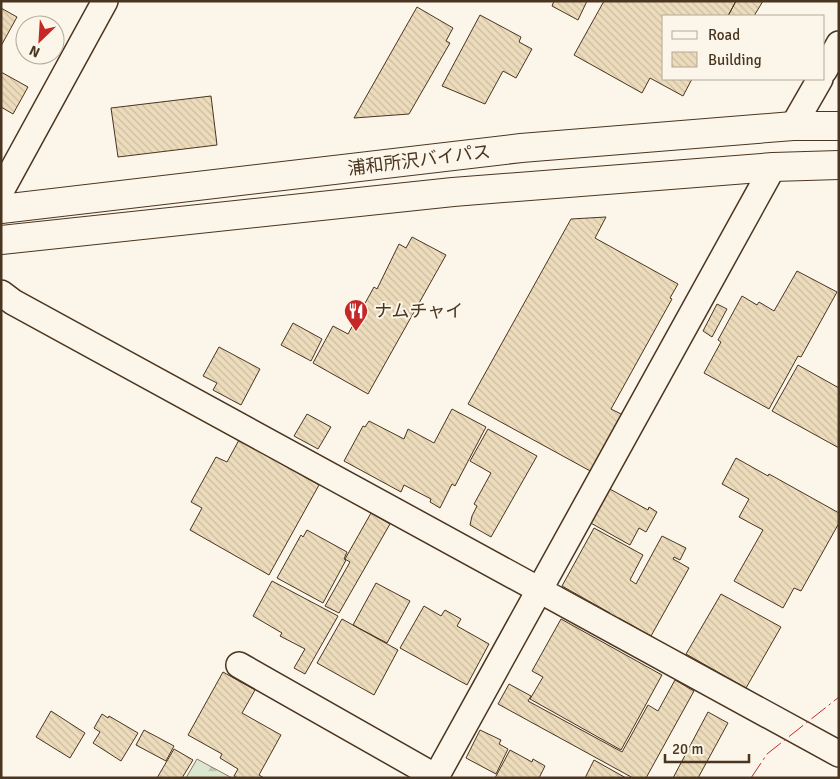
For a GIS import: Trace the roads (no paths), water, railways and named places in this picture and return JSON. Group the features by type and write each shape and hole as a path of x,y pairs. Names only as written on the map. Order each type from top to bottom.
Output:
{"highway":[{"name":"浦和所沢バイパス","path":"1,209 520,148 793,126 839,126"},
{"name":"浦和所沢バイパス","path":"1,240 453,192 773,167 839,165"}],"street":[{"path":"1,191 105,1"},
{"path":"825,69 839,44"},
{"path":"793,126 819,80"},
{"path":"239,665 436,777 773,167"},
{"path":"1,293 30,312 839,754"}],"place":[{"name":"ナムチャイ","path":"356,332"}]}
